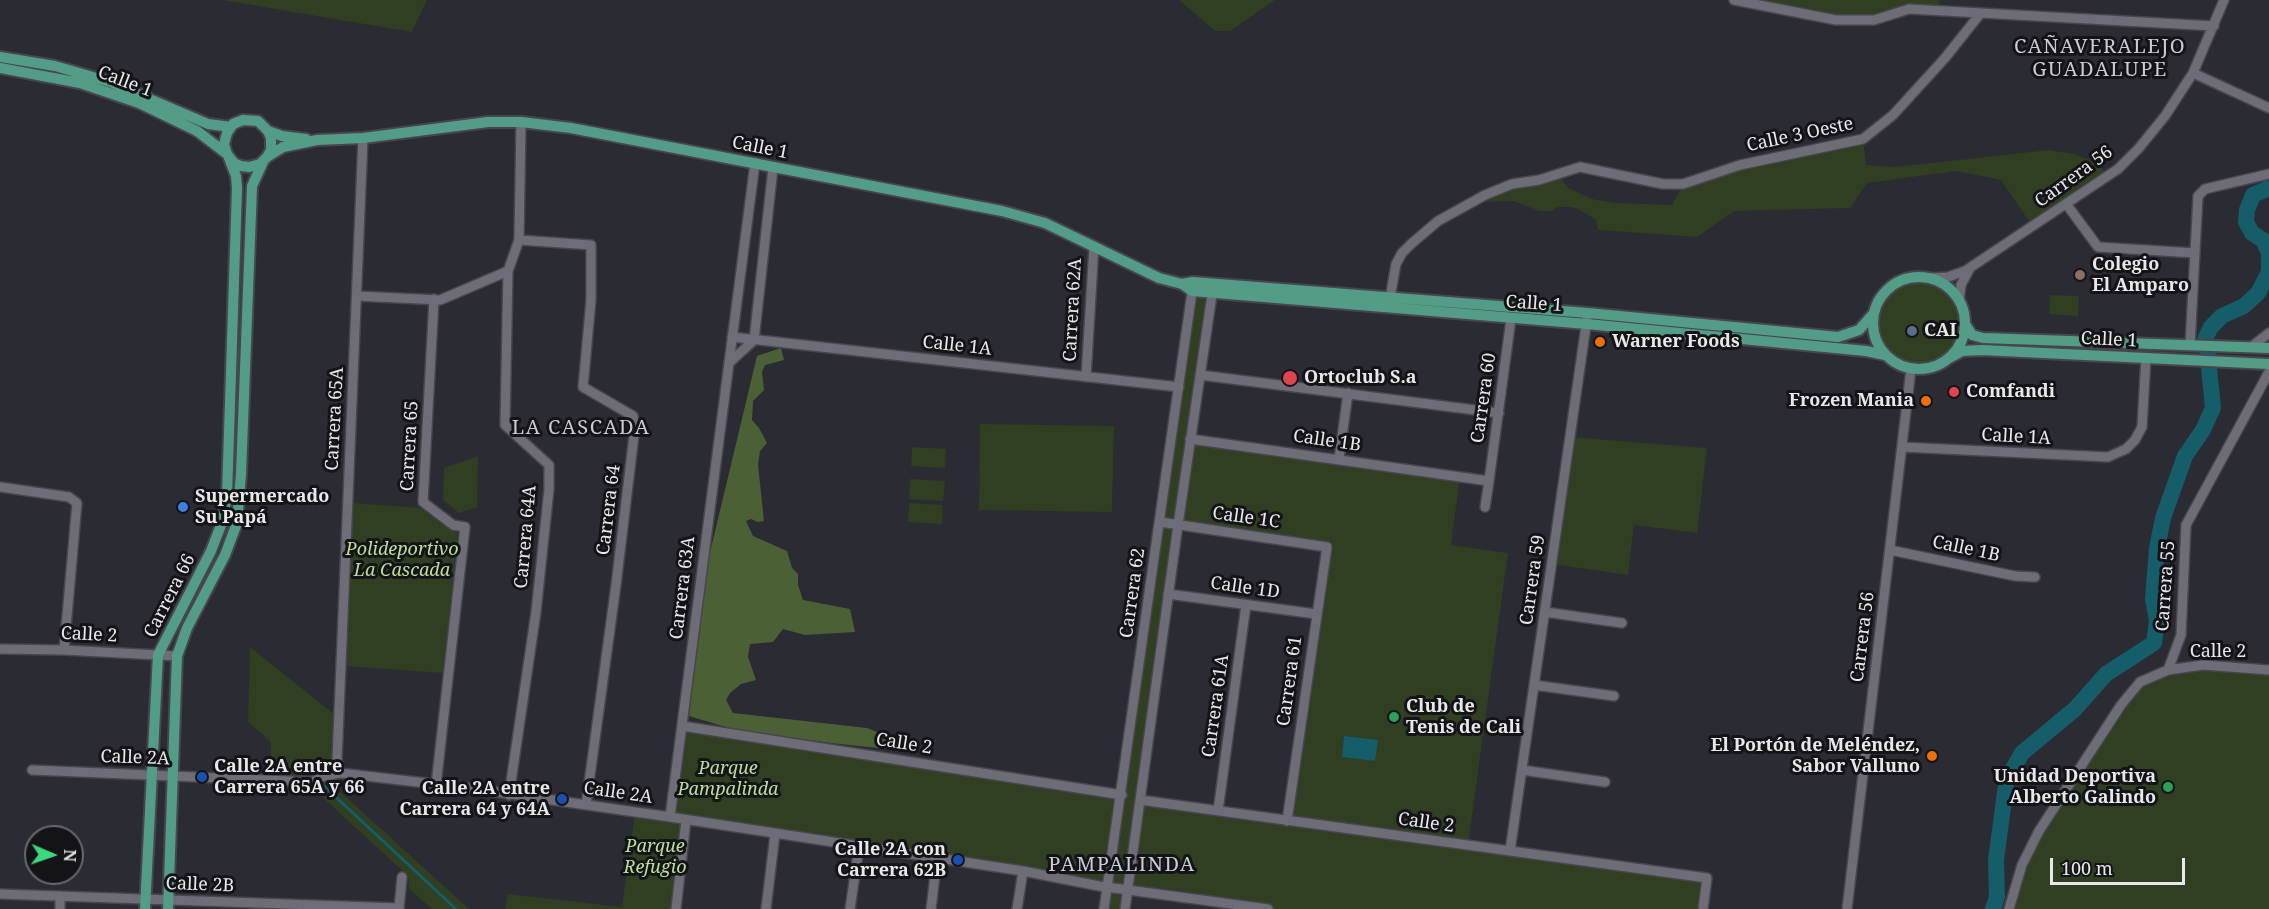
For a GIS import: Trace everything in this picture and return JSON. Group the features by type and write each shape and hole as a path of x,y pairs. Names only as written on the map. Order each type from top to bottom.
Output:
{"main road":[{"name":"Calle 1","path":"0,57 55,66 110,82 208,124 231,127"},
{"name":"Calle 1","path":"0,68 80,83 139,103 197,131 228,156"},
{"path":"251,119 261,123 268,131 272,146 265,160 256,166 245,167 234,163 228,156 225,140 231,127 240,121 251,119"},
{"name":"Calle 1","path":"268,131 282,136 317,140 363,138 488,122 521,122 571,128 1002,211 1045,223 1159,278 1189,286 1213,289 1511,320 1587,319 1838,337 1858,330 1874,313"},
{"name":"Calle 1","path":"265,160 283,147 317,140"},
{"name":"Carrera 66","path":"145,904 158,655 211,551 224,520 227,495 237,188 236,176 228,156"},
{"name":"Carrera 66","path":"168,905 177,656 187,628 225,555 237,523 252,186 265,160"},
{"path":"1913,277 1930,278 1947,286 1959,301 1965,324 1961,340 1949,358 1934,367 1911,369 1897,364 1885,355 1874,335 1874,313 1883,294 1897,283 1913,277"},
{"name":"Calle 1","path":"1213,289 1389,298 1866,351 1885,355"},
{"name":"Calle 1","path":"1965,324 1972,335 1983,338 2269,348"},
{"path":"2250,363 2251,347"},
{"name":"Calle 1","path":"1949,358 1969,350 2269,364"}],"street":[{"path":"1734,0 1836,20 1874,20 1909,9 2214,26"},
{"name":"Carrera 56","path":"1930,278 1957,275 1973,267 2118,169 2165,116 2193,73 2224,0"},
{"name":"Calle 3 Oeste","path":"1389,298 1396,264 1411,244 1438,221 1485,195 1512,184 1539,180 1580,167 1663,184 1683,184 1740,165 1863,139 1893,115 1945,58 1980,14"},
{"path":"2193,73 2269,108"},
{"name":"Carrera 64A","path":"509,795 536,612 549,489 549,465 505,424 508,271 519,240 521,122"},
{"name":"Carrera 65A","path":"340,773 337,760 363,138"},
{"name":"Carrera 63A","path":"670,817 755,164"},
{"path":"729,363 754,340 773,168"},
{"path":"2194,346 2198,196 2205,189 2269,174"},
{"path":"2067,204 2098,247 2195,253"},
{"name":"Carrera 64","path":"519,240 591,245 591,300 584,387 633,416 635,427 615,596 586,805"},
{"name":"Carrera 62A","path":"1086,376 1094,246"},
{"path":"1959,301 1964,278 1973,267"},
{"path":"357,296 440,300 508,271"},
{"name":"Carrera 62","path":"1104,909 1179,387 1189,286"},
{"name":"Carrera 62","path":"1125,909 1213,289"},
{"name":"Carrera 65","path":"434,300 423,502 453,525 465,527 436,785"},
{"name":"Carrera 59","path":"1510,851 1587,319"},
{"name":"Carrera 60","path":"1485,507 1511,320"},
{"path":"2251,347 2269,333"},
{"name":"Calle 1A","path":"732,337 1179,387"},
{"name":"Calle 1A","path":"1902,447 2108,457 2126,449 2135,440 2142,426 2146,358"},
{"name":"Carrera 56","path":"1847,909 1911,369"},
{"name":"Carrera 55","path":"2168,670 2181,635 2186,525 2269,372"},
{"path":"1200,375 1499,413"},
{"path":"1339,459 1348,393"},
{"name":"Calle 1B","path":"1190,439 1489,481"},
{"path":"0,487 69,497 77,503 64,650"},
{"name":"Calle 1C","path":"1160,522 1327,547"},
{"name":"Carrera 61","path":"1287,820 1327,547"},
{"name":"Calle 1B","path":"1890,550 2015,576 2035,578"},
{"name":"Calle 1D","path":"1168,594 1316,614"},
{"name":"Carrera 61A","path":"1218,811 1246,605"},
{"path":"1545,612 1622,623"},
{"name":"Calle 2","path":"0,649 177,656"},
{"name":"Calle 2","path":"2168,670 2204,665 2269,670"},
{"path":"2009,909 2022,865 2039,831 2121,705 2140,682 2168,670"},
{"path":"1534,685 1614,696"},
{"path":"1136,690 1155,693"},
{"name":"Calle 2","path":"682,726 1122,795"},
{"name":"Calle 2A","path":"32,770 312,782 324,776 340,773 670,817 1023,871 1207,905 1268,909"},
{"path":"1522,770 1605,782"},
{"name":"Calle 2","path":"1140,800 1707,878 1703,909"},
{"path":"676,909 686,820"},
{"path":"765,909 775,834"},
{"path":"850,909 859,847"},
{"path":"931,909 937,859"},
{"path":"1017,909 1023,871"},
{"path":"399,909 402,877"},
{"name":"Calle 2B","path":"0,894 60,896 168,905 399,909"},
{"path":"60,896 60,909"}],"green space":[{"path":"222,0 427,0 412,32"},
{"path":"1179,0 1275,0 1230,31 1215,31"},
{"path":"1734,0 1940,0 1938,10 1909,9 1874,20 1836,20"},
{"path":"1863,139 1866,165 1895,167 2049,150 2074,154 2097,163 2108,176 2033,227 2001,180 1956,171 1867,183 1850,208 1734,211 1697,237 1598,230 1596,220 1571,207 1539,211 1514,201 1478,202 1485,195 1558,174 1568,188 1592,199 1616,203 1672,205 1683,184"},
{"path":"1919,277 1945,285 1957,297 1965,323 1957,349 1945,361 1919,369 1893,361 1881,349 1873,323 1881,297 1893,285"},
{"path":"1192,291 1213,293 1190,439 1460,477 1451,545 1508,553 1468,845 1707,878 1703,909 1268,909 1128,889 1125,909 1104,909 1108,887 687,820 676,909 505,909 508,894 622,907 635,813 670,817 682,726 1121,795","holes":["1178,525 1327,547 1287,820 1140,800"]},
{"path":"2050,295 2079,296 2078,316 2049,314"},
{"path":"781,348 784,360 765,365 762,372 764,390 753,401 752,420 767,443 760,451 758,465 764,521 758,522 751,519 746,521 753,536 787,551 792,568 798,574 798,585 803,600 850,609 855,632 805,635 783,629 773,642 750,644 748,657 756,680 741,684 730,693 726,700 733,713 867,728 887,736 896,750 736,730 689,716 707,565 757,356"},
{"path":"980,424 1114,426 1112,512 979,510"},
{"path":"1570,437 1707,448 1697,533 1634,525 1628,575 1552,564"},
{"path":"912,447 946,449 945,468 911,466"},
{"path":"478,456 477,507 459,513 443,500 444,468"},
{"path":"910,479 945,481 943,501 909,499"},
{"name":"Polideportivo La Cascada","path":"352,503 420,508 450,530 458,533 443,673 345,666"},
{"path":"909,503 943,505 942,524 908,522"},
{"path":"250,647 339,718 340,773 324,777 469,909 432,909 409,889 408,876 305,781 269,779 271,742 248,722"},
{"name":"Unidad Deportiva Alberto Galindo","path":"2203,665 2269,670 2269,909 2009,909 2022,865 2140,682"}],"water":[{"path":"1344,736 1378,740 1375,761 1342,757"}],"waterway":[{"path":"1993,909 1997,897 1996,860 2006,785 2022,753 2075,709 2106,674 2154,643 2157,621 2153,599 2157,548 2163,518 2185,456 2203,430 2213,408 2206,337 2211,327 2222,316 2244,306 2258,293 2269,272 2269,253 2263,240 2252,233 2246,222 2247,210 2253,195 2269,188"},
{"path":"324,786 456,909"}],"place":[{"name":"Colegio El Amparo","path":"2080,275"},
{"name":"CAI","path":"1912,331"},
{"name":"Warner Foods","path":"1600,342"},
{"name":"Ortoclub S.a","path":"1290,378"},
{"name":"Comfandi","path":"1954,392"},
{"name":"Frozen Mania","path":"1926,401"},
{"name":"Supermercado Su Papá","path":"183,507"},
{"name":"Club de Tenis de Cali","path":"1394,717"},
{"name":"El Portón de Meléndez, Sabor Valluno","path":"1932,756"},
{"name":"Calle 2A entre Carrera 65A y 66","path":"202,777"},
{"name":"Unidad Deportiva Alberto Galindo","path":"2168,787"},
{"name":"Calle 2A entre Carrera 64 y 64A","path":"562,799"},
{"name":"Calle 2A con Carrera 62B","path":"958,860"}],"district":[{"name":"CAÑAVERALEJO GUADALUPE","path":"2100,58"},
{"name":"LA CASCADA","path":"581,428"},
{"name":"PAMPALINDA","path":"1122,865"}],"park label":[{"name":"Parque Pampalinda","path":"728,779"},
{"name":"Parque Refugio","path":"655,857"}]}
